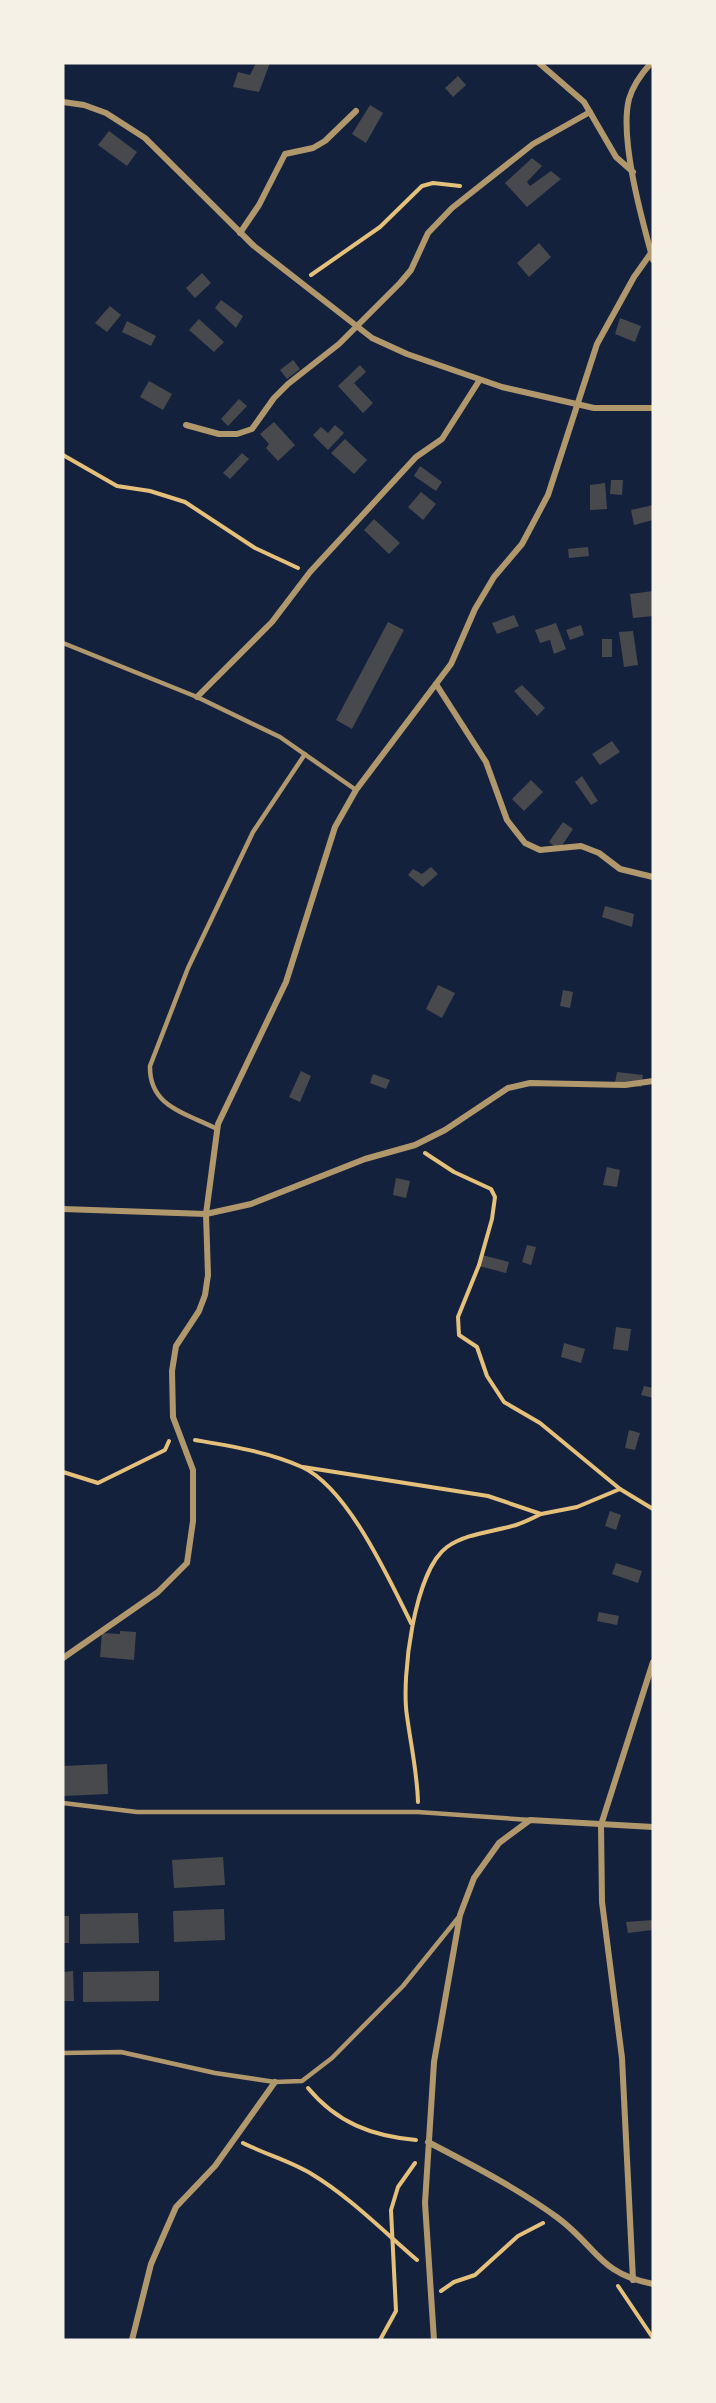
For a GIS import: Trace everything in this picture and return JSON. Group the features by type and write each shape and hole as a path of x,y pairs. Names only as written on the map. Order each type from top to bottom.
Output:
{"street":[{"path":"539,63 579,97 616,157 633,172"},
{"path":"63,1658 159,1592 187,1563 194,1486 193,1470 173,1417 172,1371 177,1346 199,1311 205,1295 208,1275 206,1214 217,1130 286,982 310,914 321,864 335,827 356,790 451,664 475,609 494,577 522,544 548,495 592,357 603,331 652,257 650,233 633,172 628,138 629,100 641,75 651,63"},
{"path":"63,102 84,105 127,125 167,158 240,233 355,328 407,354 479,381 578,405 625,410 653,408"},
{"path":"240,233 259,205 285,154 313,148 325,141 356,111"},
{"path":"186,424 219,434 250,431 261,419 274,398 288,384 339,344 411,270 422,243 434,226 474,190 533,144 590,112"},
{"path":"197,697 278,615 310,572 416,458 442,439 479,381"},
{"path":"436,684 486,762 507,820 525,843 540,850 581,846 599,854 620,869 653,877"},
{"path":"63,1209 206,1214 251,1204 365,1160 415,1145 445,1130 502,1091 521,1084 625,1085 653,1081"},
{"path":"633,2280 622,2058 602,1902 601,1825 653,1662"},
{"path":"434,2340 425,2203 434,2062 460,1916 474,1878 499,1843 530,1820 653,1827"},
{"path":"132,2340 151,2264 176,2207 215,2166 276,2082"},
{"path":"428,2142 490,2174 555,2217 615,2272 633,2280 653,2284"}],"lane":[{"path":"63,643 197,697 280,737 356,790"},
{"path":"217,1130 157,1097 150,1080 150,1066 188,968 253,832 305,754"},
{"path":"63,1803 137,1812 418,1812 530,1820"},
{"path":"63,2053 121,2052 188,2068 276,2082 302,2081 332,2058 403,1986 460,1916"}],"path":[{"path":"301,282 380,228 422,186 444,184 474,190"},
{"path":"63,455 117,486 150,491 186,502 255,548 310,572"},
{"path":"415,1145 454,1172 494,1192 492,1219 472,1284 458,1317 459,1335 477,1347 487,1376 504,1402 540,1423 620,1489 653,1509"},
{"path":"63,1472 98,1483 165,1450 173,1417"},
{"path":"182,1437 253,1451 303,1467 488,1496 541,1514"},
{"path":"303,1467 339,1496 412,1624"},
{"path":"418,1812 417,1769 407,1717 405,1688 412,1624 432,1563 446,1548 465,1537 518,1525 541,1514 577,1507 620,1489"},
{"path":"302,2081 336,2116 359,2128 391,2138 428,2142"},
{"path":"234,2139 310,2173 358,2207 430,2271"},
{"path":"380,2340 396,2311 391,2210 398,2187 410,2168 427,2152"},
{"path":"433,2300 454,2282 475,2275 518,2236 555,2217"},
{"path":"600,2259 653,2337"}],"building":[{"path":"256,63 270,63 259,92 233,87 238,72 250,75"},
{"path":"458,76 466,85 453,97 445,88"},
{"path":"370,105 383,113 366,143 352,134"},
{"path":"109,131 137,152 127,166 98,145"},
{"path":"532,158 542,166 527,182 530,186 551,171 561,179 527,207 505,183"},
{"path":"539,243 551,257 529,277 517,263"},
{"path":"202,273 211,283 195,298 186,288"},
{"path":"221,300 243,316 236,328 215,308"},
{"path":"110,306 121,315 107,332 95,323"},
{"path":"620,318 641,326 635,342 615,334"},
{"path":"199,319 224,342 214,352 189,330"},
{"path":"127,321 156,336 151,346 122,332"},
{"path":"293,360 300,369 287,379 280,370"},
{"path":"360,365 366,372 354,383 373,403 363,413 338,386"},
{"path":"149,381 172,394 163,410 140,397"},
{"path":"239,399 247,406 228,426 221,419"},
{"path":"274,422 295,445 278,461 266,448 269,444 260,434"},
{"path":"335,425 344,433 328,450 313,435 321,427 328,433"},
{"path":"345,439 367,460 354,474 331,453"},
{"path":"242,453 249,459 230,479 223,473"},
{"path":"420,466 442,482 436,491 414,476"},
{"path":"611,480 623,480 622,495 610,494"},
{"path":"605,483 607,509 590,510 590,485"},
{"path":"421,492 436,504 423,520 408,507"},
{"path":"653,505 653,520 634,525 631,510"},
{"path":"374,519 400,543 389,554 364,530"},
{"path":"588,547 589,556 569,558 568,549"},
{"path":"653,591 653,616 633,618 630,594"},
{"path":"514,615 519,626 497,634 492,623"},
{"path":"388,622 404,630 352,729 336,720"},
{"path":"556,623 566,649 554,654 550,640 540,643 535,630"},
{"path":"581,625 584,635 570,640 566,630"},
{"path":"633,631 638,665 624,667 619,632"},
{"path":"602,639 612,639 612,657 602,657"},
{"path":"522,685 545,708 537,716 514,691"},
{"path":"612,741 620,752 600,765 592,754"},
{"path":"582,776 598,801 591,805 575,782"},
{"path":"531,780 543,792 524,811 512,799"},
{"path":"563,822 573,829 559,850 549,842"},
{"path":"431,867 438,874 423,887 408,875 413,869 422,874"},
{"path":"605,906 634,914 632,927 602,917"},
{"path":"438,985 455,993 442,1018 426,1009"},
{"path":"563,990 573,992 570,1008 560,1006"},
{"path":"301,1071 311,1076 300,1102 289,1097"},
{"path":"617,1072 643,1075 641,1087 615,1083"},
{"path":"373,1074 390,1080 386,1089 370,1083"},
{"path":"607,1167 620,1170 617,1187 603,1185"},
{"path":"396,1178 410,1181 406,1198 393,1195"},
{"path":"527,1245 536,1247 531,1265 522,1262"},
{"path":"482,1255 509,1262 506,1273 479,1266"},
{"path":"616,1327 631,1329 628,1351 613,1349"},
{"path":"564,1343 585,1349 581,1363 561,1357"},
{"path":"644,1386 653,1388 653,1398 641,1395"},
{"path":"629,1430 640,1433 635,1450 625,1448"},
{"path":"610,1511 621,1515 616,1530 605,1526"},
{"path":"616,1563 642,1571 638,1583 612,1574"},
{"path":"599,1612 619,1616 617,1625 597,1621"},
{"path":"120,1631 136,1632 134,1660 100,1657 102,1633 120,1634"},
{"path":"107,1764 108,1794 63,1796 63,1766"},
{"path":"223,1857 225,1885 174,1888 172,1860"},
{"path":"224,1909 225,1940 174,1942 173,1911"},
{"path":"138,1913 139,1943 80,1944 80,1914"},
{"path":"63,1916 69,1916 69,1943 63,1943"},
{"path":"653,1920 653,1930 628,1933 626,1922"},
{"path":"73,1971 74,2001 63,2001 63,1972"},
{"path":"159,1971 159,2001 83,2002 83,1972"}]}
